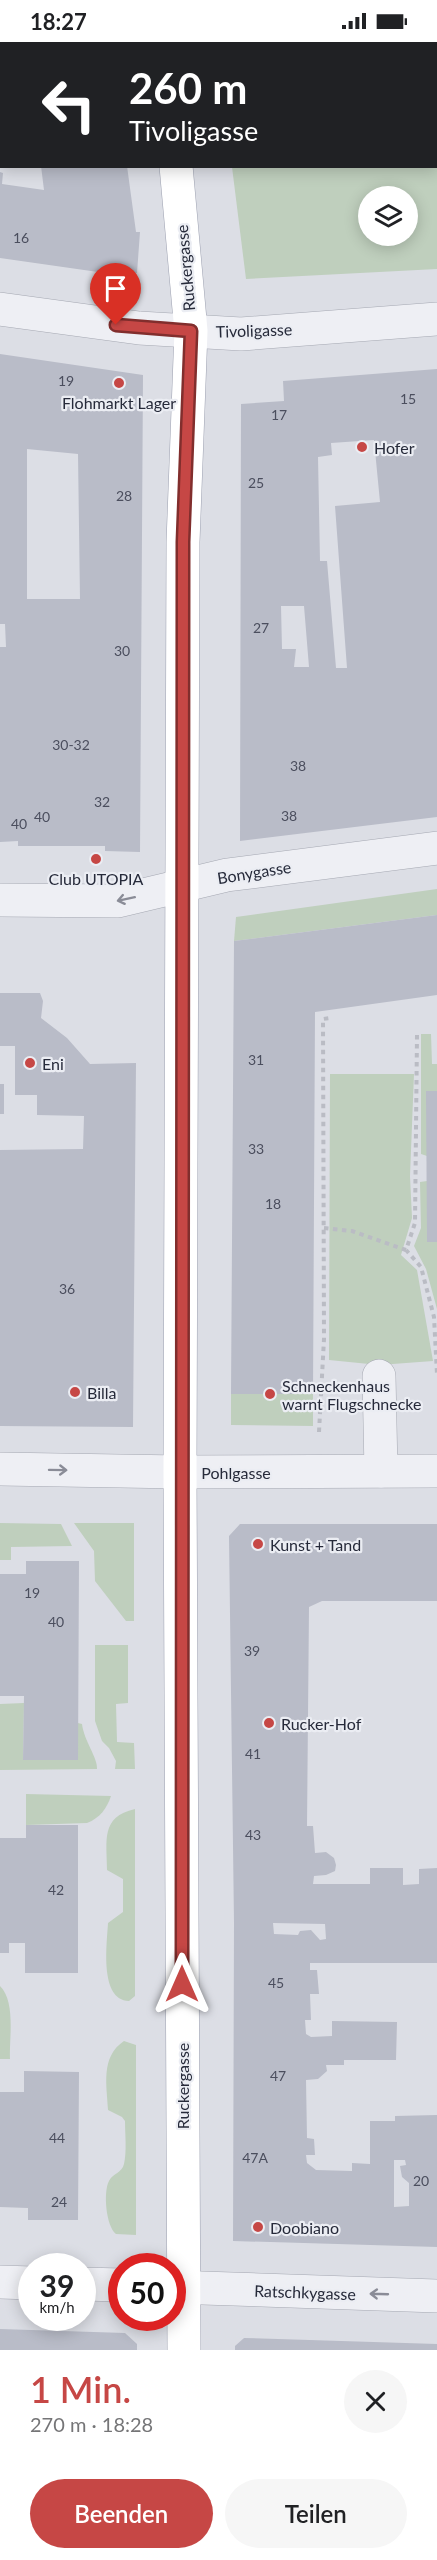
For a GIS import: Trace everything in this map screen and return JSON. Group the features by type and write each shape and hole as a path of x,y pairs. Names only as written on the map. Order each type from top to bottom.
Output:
{"main road":[{"name":"Ruckergasse","path":"176,168 191,331 183,542 177,2253"},
{"name":"Ruckergasse","path":"182,2331 184,2350"}],"street":[{"name":"Tivoligasse","path":"0,309 139,328 241,334 437,319"},
{"name":"Bonygasse","path":"0,900 118,901 227,875 437,848"},
{"path":"379,1376 381,1472"},
{"name":"Pohlgasse","path":"0,1469 180,1472 437,1471"},
{"path":"0,2282 18,2283"},
{"name":"Ratschkygasse","path":"186,2288 437,2296"}],"path":[{"path":"317,1471 324,1339 323,1019 330,1018"},
{"path":"406,1250 416,1223 417,1035"},
{"path":"324,1227 352,1231 406,1250 421,1267 434,1317 437,1374"}],"green space":[{"path":"232,168 437,168 437,269 246,279"},
{"path":"437,889 437,915 234,941 236,917"},
{"path":"421,1034 431,1034 432,1064 437,1064 437,1309 426,1269 414,1246 421,1228 420,1182 427,1181 427,1156 421,1154"},
{"path":"330,1074 414,1074 410,1176 412,1218 401,1255 417,1270 433,1361 379,1365 329,1360"},
{"path":"231,1394 313,1394 313,1426 231,1425"},
{"path":"0,1523 61,1524 72,1546 11,1547 11,1560 0,1560"},
{"path":"74,1523 134,1523 134,1621 126,1621 95,1581 94,1551"},
{"path":"95,1645 128,1645 128,1703 116,1704 117,1742 134,1743 135,1769 115,1769 116,1761 102,1741 95,1721"},
{"path":"24,1703 23,1760 78,1760 78,1723 82,1724 97,1769 0,1770 0,1704"},
{"path":"26,1794 111,1796 102,1812 87,1823 26,1825"},
{"path":"135,1809 135,1996 129,2001 119,1998 113,1991 107,1969 108,1923 123,1912 123,1879 107,1870 107,1840 111,1824 116,1818"},
{"path":"0,1986 5,1993 10,2011 10,2059 0,2059"},
{"path":"124,2041 136,2045 136,2235 116,2234 110,2224 106,2200 109,2181 121,2169 125,2159 125,2121 108,2110 106,2082 111,2055"}],"building":[{"path":"41,168 127,168 136,232 140,232 137,273 112,274 0,258 0,172 3,173 2,184 44,190"},
{"path":"0,354 143,375 140,852 105,851 105,846 18,846 18,841 0,842 0,647 6,647 5,624 0,624","holes":["27,449 78,454 80,599 27,599"]},
{"path":"437,369 437,817 240,841 241,404 284,401 283,381","holes":["374,440 380,502 335,506 347,668 336,668 327,561 320,561 318,457 332,455 331,443","281,606 304,606 309,667 294,667 296,649 282,649"]},
{"path":"437,915 437,995 315,1012 313,1394 231,1394 234,941"},
{"path":"0,993 40,993 43,1001 41,1018 67,1038 90,1064 136,1063 133,1427 0,1426 0,1150 83,1149 84,1116 37,1115 37,1095 15,1095 15,1046 0,1046"},
{"path":"0,1084 4,1084 4,1114 0,1114"},
{"path":"426,1091 437,1091 437,1242 427,1242"},
{"path":"240,1524 437,1524 437,1601 322,1601 309,1607 307,1826 313,1826 315,1853 326,1852 334,1858 336,1865 335,1871 326,1875 314,1876 313,1884 370,1884 370,1868 403,1868 403,1885 419,1884 419,1869 437,1868 437,1963 310,1963 310,1970 317,1970 319,1994 310,1994 311,2020 305,2020 306,2034 311,2037 332,2036 332,2021 397,2022 396,2060 344,2060 344,2065 326,2065 327,2071 318,2079 306,2080 307,2138 314,2139 315,2155 306,2155 307,2163 316,2170 352,2171 352,2163 370,2164 370,2121 395,2121 395,2116 437,2115 437,2247 233,2241 234,1923 229,1536","holes":["273,1923 325,1924 326,1939 320,1940 311,1930 300,1931 298,1935 274,1934","394,2160 405,2160 406,2165 400,2166 402,2177 409,2183 409,2206 394,2207"]},
{"path":"26,1561 79,1561 78,1760 23,1760 24,1696 0,1696 0,1574 26,1574"},
{"path":"26,1825 78,1825 78,1973 25,1973 25,1943 9,1943 9,1953 0,1953 0,1838 26,1838"},
{"path":"24,2071 79,2072 78,2220 28,2220 28,2208 0,2207 0,2092 24,2092"},
{"path":"0,2329 125,2333 137,2344 137,2350 0,2350"},
{"path":"244,2338 437,2344 437,2350 235,2350 235,2346"}],"place":[{"name":"Flohmarkt Lager","path":"119,383"},
{"name":"Hofer","path":"362,447"},
{"name":"Club UTOPIA","path":"96,859"},
{"name":"Eni","path":"30,1063"},
{"name":"Billa","path":"75,1392"},
{"name":"Schneckenhaus warnt Flugschnecke","path":"270,1394"},
{"name":"Kunst + Tand","path":"258,1544"},
{"name":"Rucker-Hof","path":"269,1723"},
{"name":"Doobiano","path":"258,2227"}],"route":[{"path":"116,325 191,331 183,542 180,1472 182,1984"}]}
